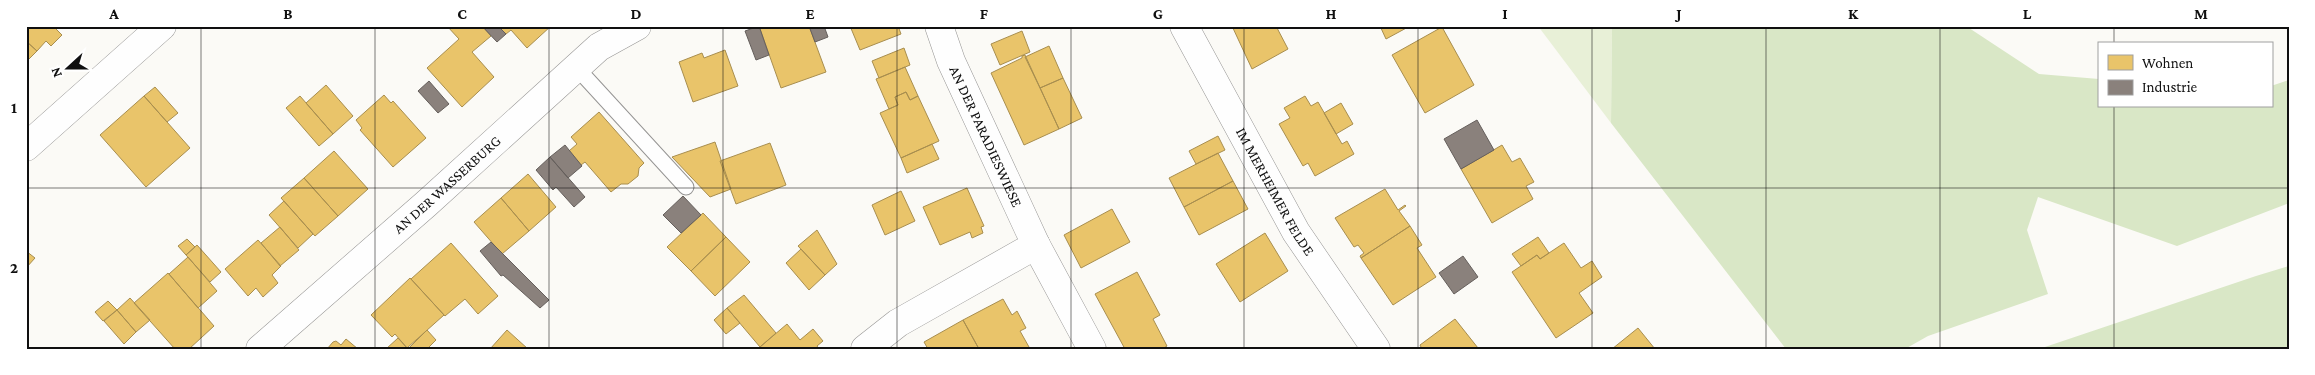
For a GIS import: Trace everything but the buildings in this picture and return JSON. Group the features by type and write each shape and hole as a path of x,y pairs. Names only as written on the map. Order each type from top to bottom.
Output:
{"street":[{"path":"26,147 162,26"},
{"name":"AN DER WASSERBURG","path":"260,349 426,204 599,47 637,26"},
{"name":"AN DER PARADIESWIESE","path":"939,26 951,61 1036,245 1092,349"},
{"name":"IM MERHEIMER FELDE","path":"1184,26 1296,232 1376,349"},
{"path":"865,349 898,323 1036,245"}],"lane":[{"path":"576,67 686,187"}],"green space":[{"path":"1538,26 1612,26 1611,123"},
{"path":"1612,26 1966,26 2039,74 2098,79 2098,108 2272,108 2272,86 2289,80 2289,203 2177,246 2038,197 2027,230 2048,294 1928,336 1905,349 1786,349 1611,123"},
{"path":"2289,266 2289,349 2039,349 2256,276"}]}
